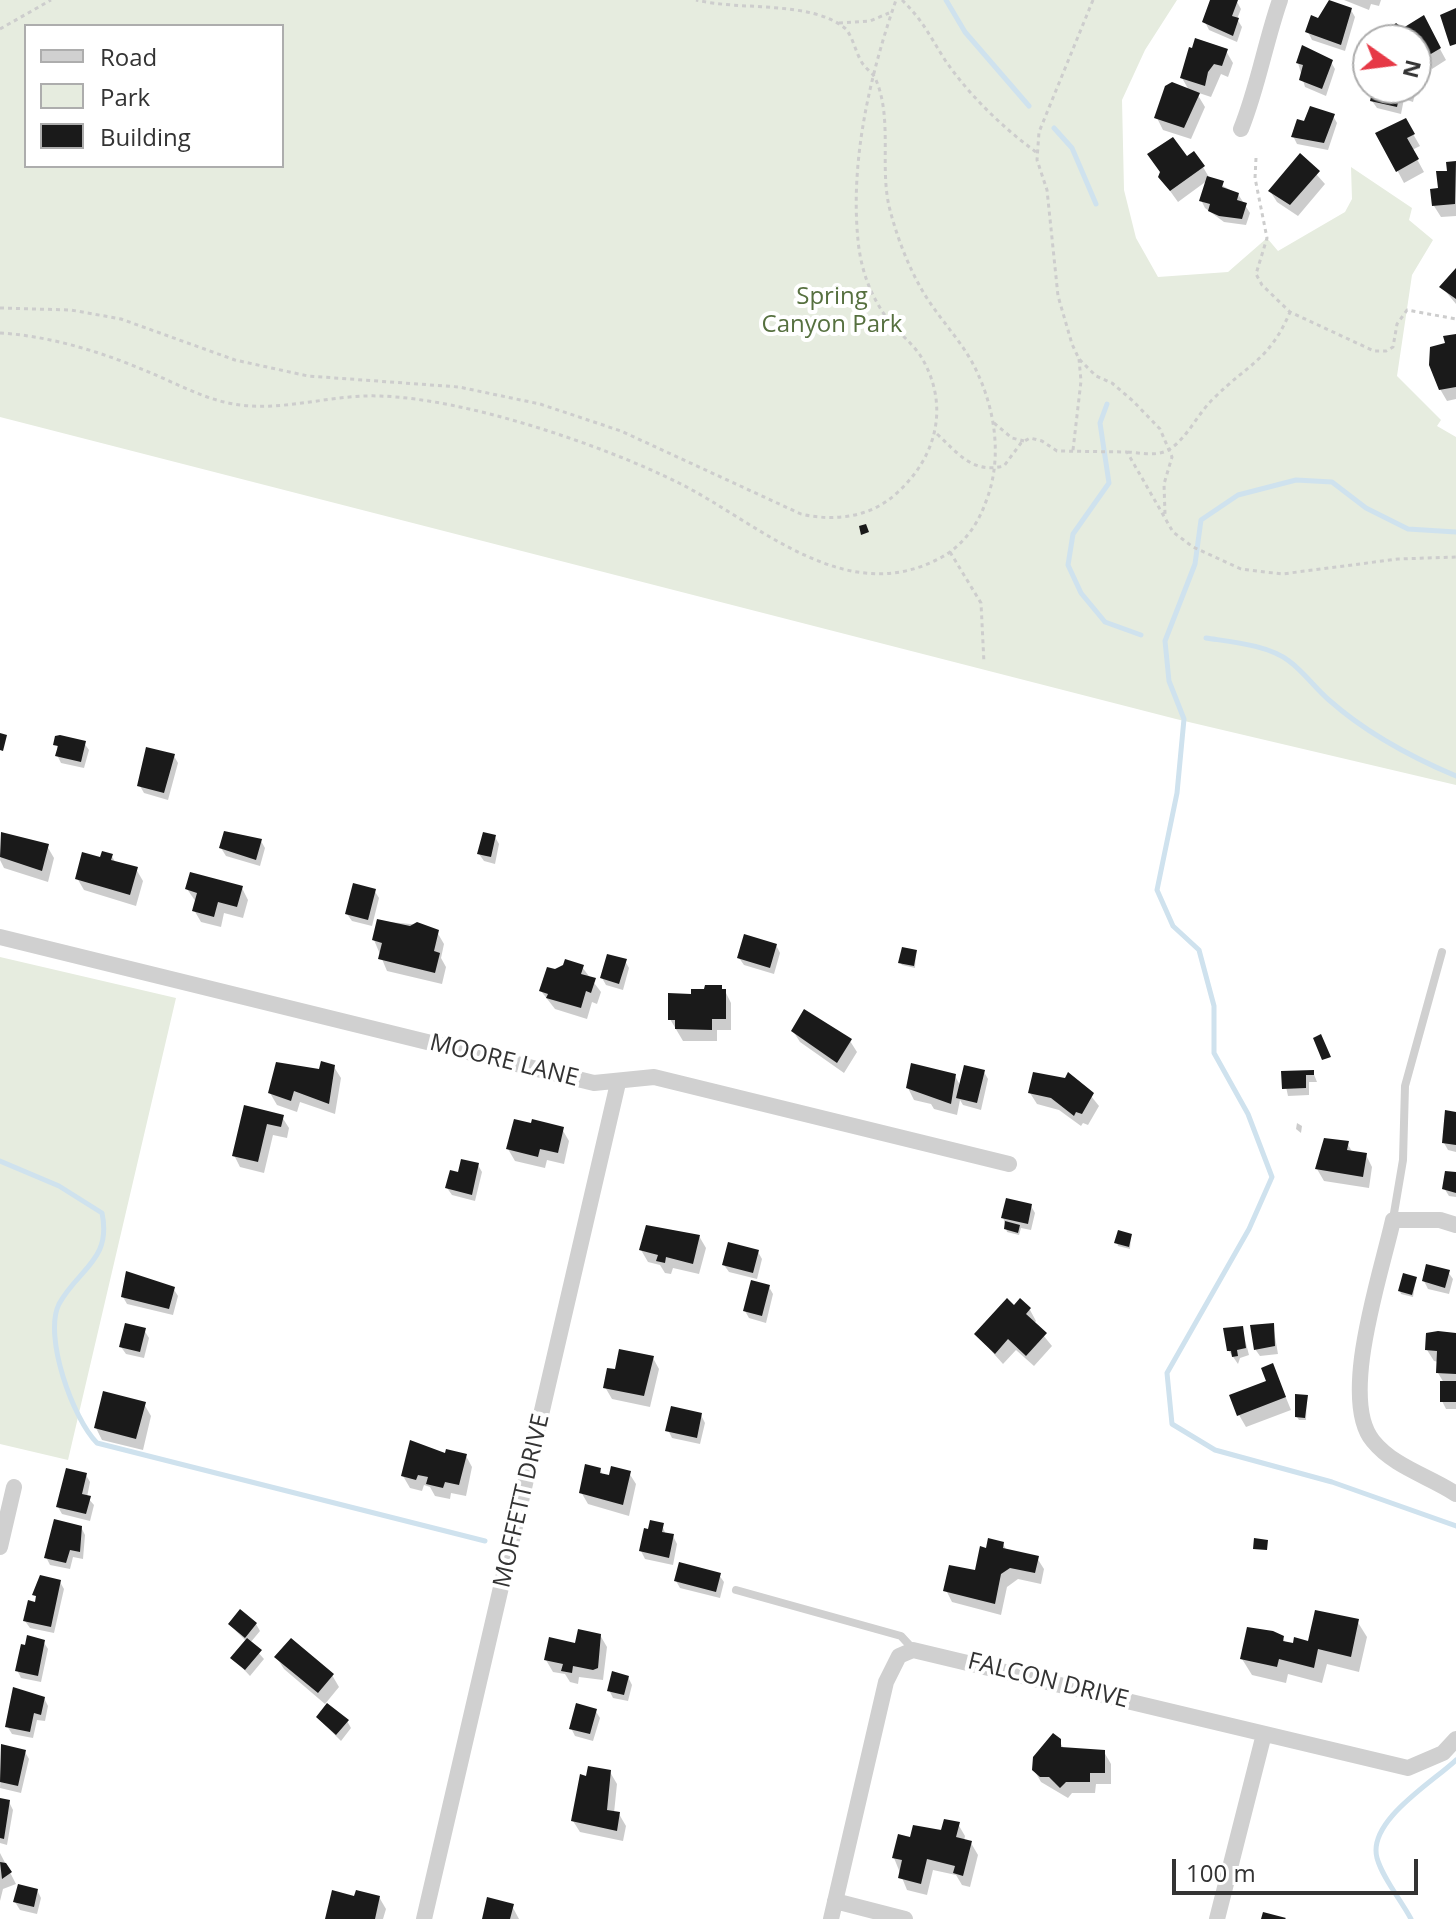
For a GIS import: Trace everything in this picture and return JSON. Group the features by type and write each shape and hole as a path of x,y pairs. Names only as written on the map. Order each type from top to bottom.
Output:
{"street":[{"path":"1241,129 1255,93 1265,42 1280,0"},
{"name":"MOORE LANE","path":"0,937 594,1083 654,1077 1009,1164"},
{"name":"MOFFETT DRIVE","path":"424,1919 618,1083"},
{"path":"1456,1225 1440,1220 1393,1220 1358,1373 1362,1415 1372,1440 1414,1472 1456,1494"},
{"path":"0,1547 14,1487"},
{"path":"831,1919 886,1682 899,1656 913,1650"},
{"name":"FALCON DRIVE","path":"913,1650 1408,1768 1443,1753 1456,1739"},
{"path":"1217,1919 1264,1734"},
{"path":"835,1901 905,1919"}],"lane":[{"path":"1393,1220 1403,1160 1405,1086 1442,952"},
{"path":"736,1590 901,1636 913,1650"}],"path":[{"path":"0,29 51,0"},
{"path":"0,333 106,357 224,403 264,407 379,396 424,400 494,416 657,473 799,553 845,570 895,572 921,566 950,552 977,522 992,487 995,468 992,422 990,402 971,360 923,293 908,263 889,207 882,98 875,75 865,68 851,38 839,23 819,12 787,4 730,6 696,0"},
{"path":"0,308 50,308 121,319 235,360 308,376 459,387 540,404 621,431 791,511 820,518 856,515 891,499 913,476 937,434 935,397 925,365 876,302 860,258 858,173 875,75 896,0"},
{"path":"902,0 933,35 957,74 1002,126 1036,153"},
{"path":"1073,450 1081,381 1079,359 1058,296 1047,190 1036,153 1039,132 1076,35 1093,0"},
{"path":"839,23 870,21 891,12"},
{"path":"1256,158 1255,178 1267,238 1256,274 1270,294 1290,312 1374,351 1386,351 1393,347 1397,324 1407,310 1456,319"},
{"path":"992,422 1012,438 1024,441 1036,438 1057,451 1094,449 1152,454 1169,450 1214,398 1263,358 1278,340 1290,312"},
{"path":"1079,359 1096,376 1112,383 1133,401 1160,429 1172,457 1164,484 1163,510 1173,532"},
{"path":"937,434 969,464 995,468 1010,462 1024,441"},
{"path":"1127,452 1173,532 1193,547 1241,569 1276,575 1398,559 1456,557"},
{"path":"950,552 981,603 984,663"}],"green space":[{"name":"Spring Canyon Park","path":"0,0 1177,0 1145,50 1122,100 1124,190 1136,238 1158,277 1228,272 1267,238 1278,251 1345,212 1352,199 1351,167 1412,208 1409,220 1433,240 1412,275 1397,376 1441,420 1437,426 1456,437 1456,785 1176,719 0,417"},
{"path":"0,957 176,998 68,1460 0,1444"}],"building":[{"path":"1210,0 1238,0 1232,16 1239,18 1233,36 1202,22"},
{"path":"1329,0 1352,8 1341,45 1305,32 1311,15 1318,18"},
{"path":"1456,8 1456,44 1450,46 1440,15"},
{"path":"1424,15 1429,24 1409,24"},
{"path":"1432,31 1441,48 1432,53"},
{"path":"1195,38 1228,49 1222,66 1214,64 1208,72 1205,86 1180,78 1189,47 1192,48"},
{"path":"1302,45 1333,60 1322,89 1299,80 1303,65 1296,63"},
{"path":"1172,82 1200,93 1184,128 1154,118 1165,86"},
{"path":"1310,106 1335,114 1324,143 1291,137 1297,119 1304,121"},
{"path":"1406,118 1415,134 1407,138 1419,159 1396,172 1375,133"},
{"path":"1173,137 1187,156 1194,151 1205,166 1170,191 1158,177 1160,172 1147,154"},
{"path":"1300,153 1320,171 1290,205 1268,191"},
{"path":"1456,161 1455,204 1432,206 1430,189 1438,188 1436,171 1447,171 1446,162"},
{"path":"1207,176 1224,181 1222,187 1239,193 1237,200 1247,203 1242,219 1219,216 1208,211 1210,204 1199,201"},
{"path":"1456,268 1456,299 1439,287"},
{"path":"1456,334 1456,387 1439,390 1429,365 1430,347 1445,343 1443,336"},
{"path":"866,524 869,532 861,535 859,526"},
{"path":"0,733 7,735 3,751 0,750"},
{"path":"55,736 86,741 81,762 55,756 58,746 53,745"},
{"path":"146,747 175,754 164,793 137,786"},
{"path":"224,831 262,839 256,860 219,848"},
{"path":"1,832 49,844 42,871 0,857"},
{"path":"483,832 496,835 491,857 477,854"},
{"path":"102,851 113,854 111,860 138,867 130,895 75,879 82,852 100,857"},
{"path":"190,872 243,886 237,907 218,902 214,917 192,911 197,893 185,889"},
{"path":"353,883 376,889 368,920 345,914"},
{"path":"377,919 410,926 417,922 439,930 434,951 440,953 435,973 378,959 382,943 372,940"},
{"path":"744,934 777,944 770,968 737,958"},
{"path":"902,947 917,950 914,966 898,963"},
{"path":"607,954 627,959 619,984 600,978"},
{"path":"565,959 584,965 581,974 596,978 591,993 586,991 581,1008 546,998 548,994 539,991 547,967 555,969 563,965"},
{"path":"705,985 722,985 722,989 726,989 726,1019 712,1019 712,1030 675,1029 675,1020 668,1020 668,993 691,994 691,989 704,989"},
{"path":"804,1009 852,1039 837,1063 791,1031"},
{"path":"1321,1034 1331,1057 1322,1060 1313,1038"},
{"path":"321,1061 335,1065 329,1104 294,1091 291,1101 268,1093 276,1062 319,1069"},
{"path":"911,1063 956,1074 951,1104 906,1088"},
{"path":"964,1065 985,1070 977,1103 956,1098"},
{"path":"1314,1070 1314,1075 1306,1075 1306,1088 1282,1089 1281,1071"},
{"path":"1033,1072 1065,1078 1068,1072 1094,1093 1082,1114 1076,1112 1074,1116 1051,1098 1028,1093"},
{"path":"244,1105 284,1115 281,1127 267,1124 258,1162 232,1156"},
{"path":"1445,1110 1456,1112 1456,1145 1442,1143"},
{"path":"514,1119 531,1123 532,1119 564,1127 558,1153 540,1149 538,1157 506,1149"},
{"path":"1324,1138 1349,1141 1347,1150 1367,1153 1363,1177 1315,1169"},
{"path":"461,1159 479,1163 472,1195 445,1188 450,1170 458,1172"},
{"path":"1445,1171 1456,1172 1456,1193 1442,1189"},
{"path":"1006,1198 1032,1204 1028,1224 1001,1218"},
{"path":"1005,1221 1020,1225 1018,1233 1004,1229"},
{"path":"646,1225 700,1235 693,1264 666,1257 665,1263 656,1261 658,1255 639,1250"},
{"path":"1118,1230 1132,1234 1129,1247 1114,1243"},
{"path":"728,1242 759,1250 753,1273 722,1265"},
{"path":"1426,1264 1450,1270 1445,1288 1422,1281"},
{"path":"126,1271 175,1287 169,1309 121,1297"},
{"path":"1403,1273 1417,1277 1412,1295 1398,1291"},
{"path":"751,1280 770,1285 762,1316 743,1311"},
{"path":"1007,1298 1014,1305 1020,1298 1031,1308 1026,1314 1047,1333 1026,1356 1008,1339 995,1354 974,1334"},
{"path":"125,1323 146,1328 140,1352 119,1347"},
{"path":"1274,1323 1275,1346 1254,1350 1250,1325"},
{"path":"1243,1326 1246,1348 1237,1350 1238,1356 1232,1357 1231,1351 1227,1351 1223,1328"},
{"path":"1426,1333 1456,1333 1456,1374 1436,1373 1437,1351 1425,1350"},
{"path":"619,1349 654,1356 644,1396 603,1388 607,1368 615,1369"},
{"path":"1273,1363 1286,1397 1237,1416 1229,1395 1266,1381 1261,1368"},
{"path":"1440,1381 1456,1381 1456,1402 1440,1402"},
{"path":"103,1391 146,1402 136,1439 94,1428"},
{"path":"1295,1394 1308,1395 1305,1418 1295,1417"},
{"path":"671,1406 702,1413 697,1438 665,1431"},
{"path":"410,1440 445,1453 446,1449 467,1454 459,1485 445,1482 443,1488 426,1484 428,1477 418,1475 416,1480 401,1476"},
{"path":"585,1464 601,1468 600,1473 609,1475 611,1466 631,1471 623,1505 579,1493"},
{"path":"66,1468 87,1473 82,1494 91,1496 86,1514 56,1507"},
{"path":"54,1519 82,1526 80,1552 70,1550 66,1563 44,1558"},
{"path":"650,1520 664,1523 662,1532 674,1534 669,1558 639,1551 644,1528 648,1529"},
{"path":"988,1538 1004,1542 1003,1548 1039,1556 1035,1573 1010,1568 1001,1574 995,1604 943,1591 949,1565 975,1570 980,1546 986,1548"},
{"path":"1254,1538 1268,1540 1267,1550 1253,1549"},
{"path":"679,1562 721,1573 716,1592 674,1581"},
{"path":"40,1575 61,1580 51,1627 23,1621 28,1600 35,1602 36,1596 32,1595"},
{"path":"240,1609 257,1623 245,1638 228,1624"},
{"path":"1315,1610 1359,1619 1351,1657 1318,1649 1314,1668 1279,1659 1277,1667 1240,1659 1247,1627 1273,1631 1284,1636 1283,1641 1293,1643 1294,1637 1308,1641"},
{"path":"578,1629 601,1634 598,1668 573,1666 572,1673 561,1671 563,1664 544,1660 549,1637 575,1643"},
{"path":"27,1635 45,1640 38,1676 15,1671 21,1644 25,1645"},
{"path":"247,1638 262,1650 245,1670 230,1658"},
{"path":"291,1638 334,1674 318,1693 274,1657"},
{"path":"612,1671 629,1676 624,1695 607,1691"},
{"path":"13,1687 45,1697 41,1715 34,1713 30,1732 5,1727"},
{"path":"327,1703 349,1720 336,1735 316,1717"},
{"path":"576,1703 597,1709 590,1734 569,1729"},
{"path":"1053,1733 1061,1739 1061,1747 1105,1750 1105,1773 1090,1773 1090,1782 1066,1782 1060,1788 1049,1777 1040,1777 1032,1770 1033,1757"},
{"path":"1,1744 26,1750 18,1786 0,1782"},
{"path":"588,1766 611,1770 607,1810 620,1812 617,1831 571,1821 580,1774 586,1776"},
{"path":"0,1798 10,1800 4,1839 0,1838"},
{"path":"944,1819 960,1822 956,1837 972,1841 963,1876 953,1873 955,1866 927,1859 921,1884 898,1878 902,1860 892,1858 898,1834 910,1837 913,1825 941,1830"},
{"path":"0,1862 6,1863 12,1872 2,1879"},
{"path":"18,1884 38,1889 34,1907 13,1902"},
{"path":"332,1890 354,1896 356,1890 380,1896 375,1919 325,1919"},
{"path":"487,1897 514,1904 510,1919 482,1919"},
{"path":"1263,1912 1286,1918 1261,1919"}],"waterway":[{"path":"946,0 965,32 1029,106"},
{"path":"1054,128 1072,148 1096,204"},
{"path":"1107,404 1100,423 1109,483 1073,534 1068,565 1081,593 1105,622 1141,635"},
{"path":"1456,532 1408,529 1366,508 1332,482 1296,480 1238,495 1201,520 1195,564 1165,641 1169,681 1184,719 1177,793 1157,890 1173,926 1199,950 1214,1006 1214,1053 1248,1114 1272,1177 1249,1229 1167,1373 1172,1424 1215,1450 1332,1482 1456,1526"},
{"path":"1206,638 1271,651 1294,665 1329,700 1374,734 1456,776"},
{"path":"0,1161 59,1186 102,1213 104,1229 98,1253 59,1304 55,1318 58,1356 70,1397 97,1443 485,1541"},
{"path":"1411,1919 1380,1866 1377,1844 1382,1830 1404,1803 1456,1760"}]}
